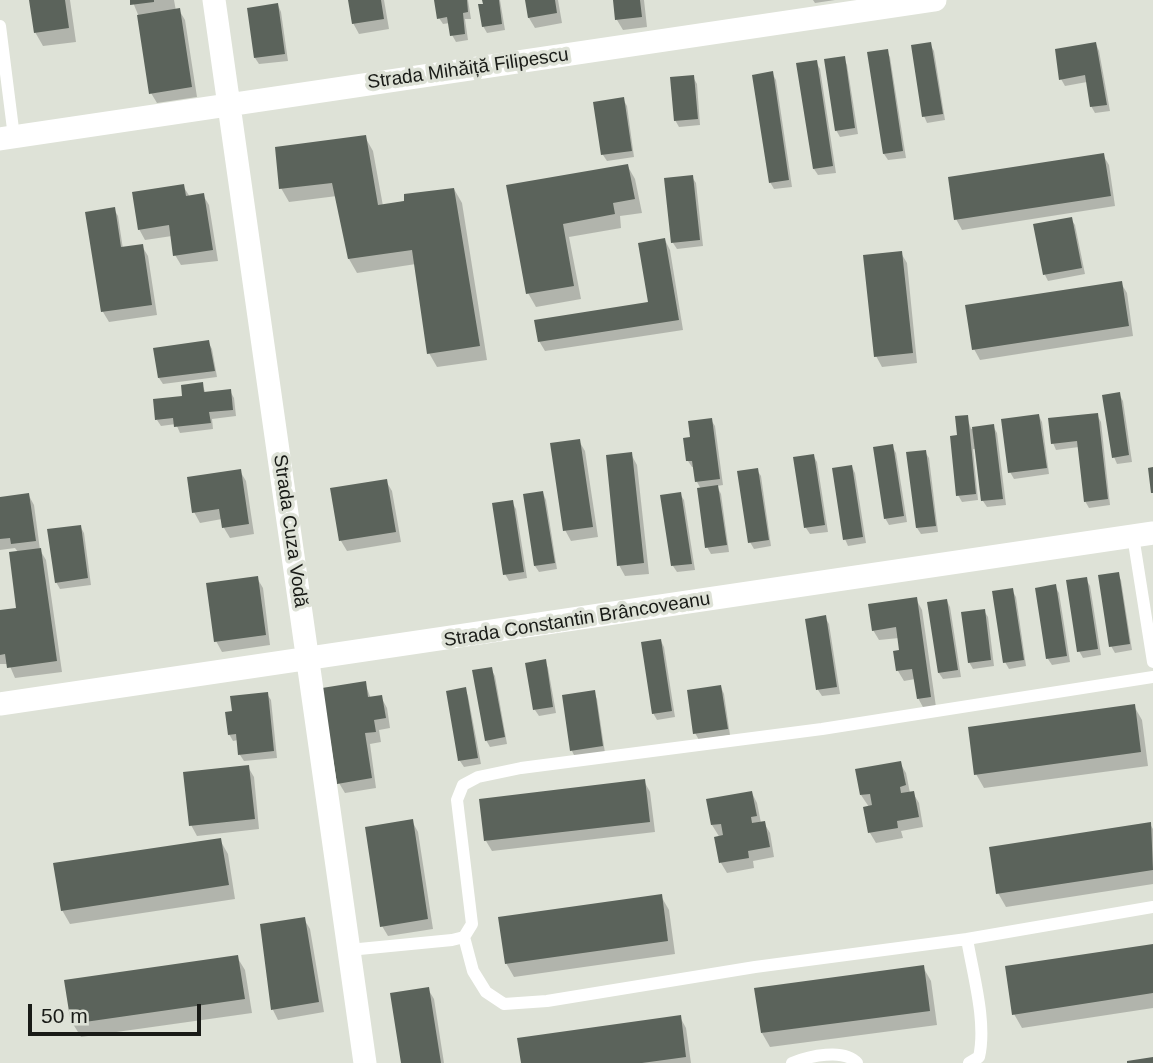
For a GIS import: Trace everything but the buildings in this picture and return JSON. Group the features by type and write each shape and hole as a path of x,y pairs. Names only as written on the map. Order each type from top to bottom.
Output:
{"street":[{"name":"Strada Cuza Vodă","path":"214,0 365,1063"},
{"name":"Strada Mihăiță Filipescu","path":"7,138 935,0"},
{"name":"Strada Constantin Brâncoveanu","path":"0,704 1143,535"}],"lane":[{"path":"0,26 7,138"},
{"path":"1143,535 1153,662"},
{"path":"349,950 464,937 472,924 457,800 463,785 478,777 521,768 822,729 1153,677"},
{"path":"464,937 473,971 486,992 504,1004 547,1001 755,967 967,939 1153,907"},
{"path":"967,939 982,1044 979,1057 969,1063"},
{"path":"792,1063 841,1054 855,1059 857,1063"}]}
